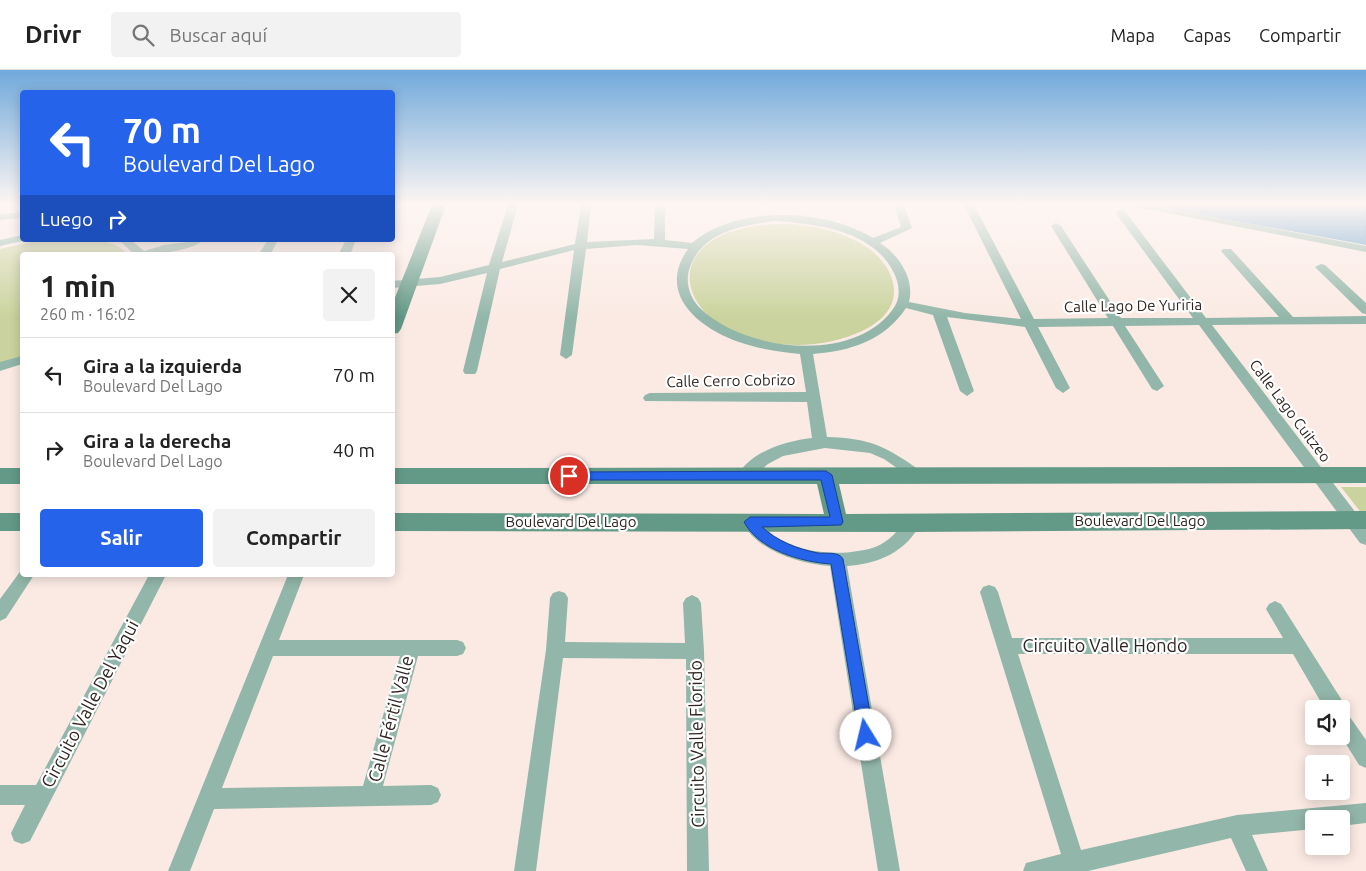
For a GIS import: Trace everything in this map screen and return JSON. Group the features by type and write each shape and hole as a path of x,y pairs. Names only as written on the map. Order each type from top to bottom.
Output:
{"street":[{"path":"128,242 139,252"},
{"path":"151,252 195,242"},
{"path":"395,322 425,242"},
{"path":"470,372 502,242"},
{"path":"566,355 581,242"},
{"path":"395,285 410,284 494,269 581,246 637,242"},
{"path":"667,242 694,247"},
{"path":"701,242 694,247 684,262 681,279 685,296 698,313 717,328 744,340 774,348 806,350 834,348 859,341 879,331 894,318 903,304 905,287 900,270 888,255 872,242"},
{"path":"988,242 1063,388"},
{"path":"1066,242 1157,386"},
{"name":"Calle Lago Cuitzeo","path":"1143,242 1317,475 1359,520 1366,538"},
{"path":"1326,242 1366,250"},
{"path":"1227,251 1289,320"},
{"path":"1322,267 1366,310"},
{"name":"Calle Lago De Yuriria","path":"903,304 980,320 1029,323 1366,320"},
{"path":"939,313 967,391"},
{"path":"806,350 820,442"},
{"path":"0,367 20,361"},
{"name":"Calle Cerro Cobrizo","path":"650,398 813,397"},
{"path":"745,476 765,458 785,449 820,442 861,446 886,453 916,476"},
{"path":"826,475 837,522"},
{"path":"395,476 1366,475"},
{"path":"0,476 20,476"},
{"name":"Boulevard Del Lago","path":"395,522 913,523 1359,520"},
{"path":"0,522 20,522"},
{"path":"750,522 767,539 782,547 818,558 837,559 857,558 887,549 897,542 913,523"},
{"path":"837,559 889,871"},
{"path":"0,613 25,577"},
{"name":"Circuito Valle Del Yaqui","path":"0,795 42,795 157,577"},
{"path":"179,871 295,577"},
{"path":"989,592 1006,646"},
{"path":"526,871 555,650 558,598"},
{"path":"692,603 695,651"},
{"path":"1275,609 1330,700"},
{"name":"Circuito Valle Hondo","path":"1076,866 1006,646 1297,646"},
{"name":"Calle Fértil Valle","path":"206,799 370,797 411,649 267,648"},
{"path":"411,649 457,648"},
{"name":"Circuito Valle Florido","path":"555,650 695,651 698,871"},
{"path":"1350,732 1366,758"},
{"path":"22,833 42,795"},
{"path":"370,797 431,795"},
{"path":"1034,871 1076,866 1237,826 1366,813"},
{"path":"1237,826 1257,871"}],"green space":[{"path":"30,242 108,242 125,252 20,252 20,358 0,363 0,249"},
{"path":"710,242 859,242 884,263 891,276 894,293 890,308 880,320 866,329 849,336 832,341 800,345 756,340 723,326 700,306 690,284 693,261"},
{"path":"1341,487 1366,487 1366,515 1363,515"}],"route":[{"path":"569,476 826,475 837,522 750,522 767,539 782,547 818,558 837,559 866,735"}]}
